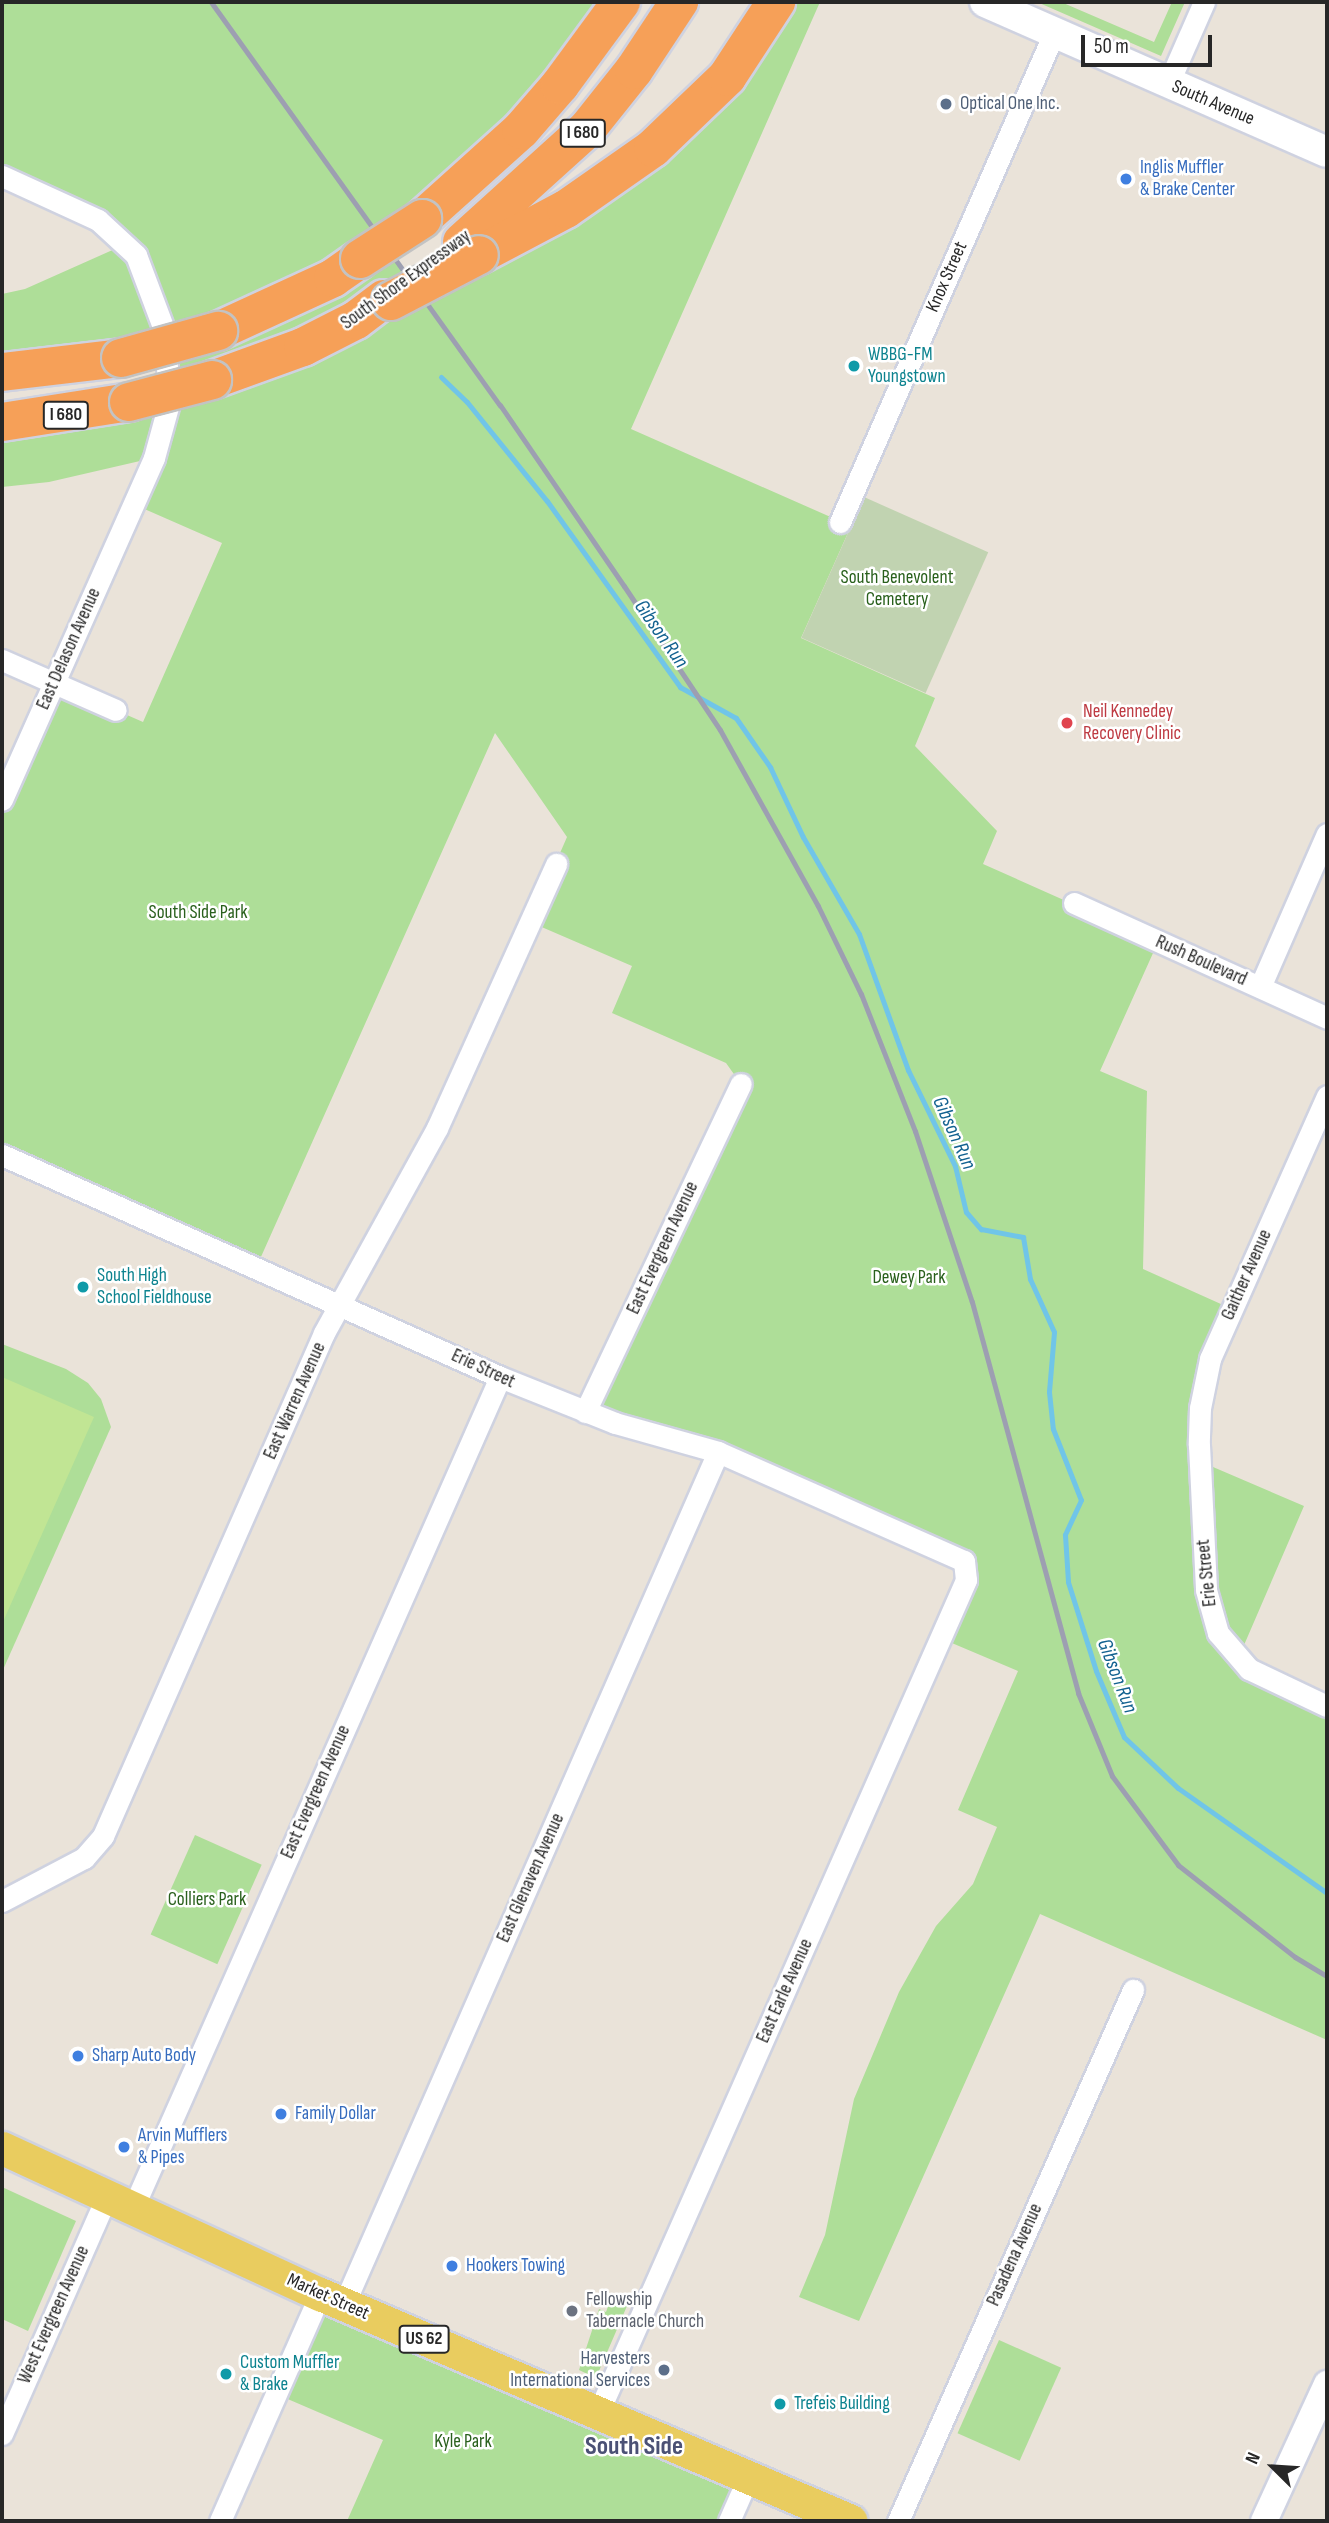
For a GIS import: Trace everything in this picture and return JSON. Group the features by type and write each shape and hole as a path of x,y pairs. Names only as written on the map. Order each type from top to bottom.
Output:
{"highway":[{"name":"South Shore Expressway","path":"2,372 121,358 218,331 333,278 422,219 521,130 560,85 621,2"},
{"name":"South Shore Expressway","path":"2,422 129,402 212,380 303,346 377,307 470,248 587,129 634,70 679,2"},
{"path":"470,248 566,209 653,148 727,77 776,2"}],"main road":[{"name":"South Avenue","path":"985,2 1327,152"},
{"name":"Market Street","path":"2,2148 332,2299 850,2521"}],"street":[{"path":"1168,84 1204,2"},
{"name":"Knox Street","path":"840,522 1054,33"},
{"name":"East Delason Avenue","path":"2,176 98,220 127,244 143,270 165,332 169,403 153,458 2,800"},
{"path":"2,660 116,710"},
{"path":"1260,987 1327,834"},
{"name":"East Warren Avenue","path":"2,1901 84,1858 103,1836 339,1305 437,1128 556,864"},
{"name":"Rush Boulevard","path":"1074,903 1327,1018"},
{"name":"East Evergreen Avenue","path":"584,1412 741,1084"},
{"name":"Gaither Avenue","path":"1199,1461 1200,1408 1210,1359 1327,1096"},
{"name":"Erie Street","path":"2,1155 584,1412 718,1452 954,1555 967,1568"},
{"name":"East Evergreen Avenue","path":"120,2202 500,1377"},
{"name":"East Glenaven Avenue","path":"220,2521 332,2299 718,1452"},
{"name":"Erie Street","path":"1199,1461 1206,1590 1218,1633 1249,1669 1327,1706"},
{"name":"East Earle Avenue","path":"598,2413 956,1603 967,1568"},
{"name":"Pasadena Avenue","path":"898,2521 1133,1990"},
{"name":"West Evergreen Avenue","path":"2,2434 120,2202"},
{"path":"1264,2521 1327,2384"},
{"path":"729,2521 748,2477"}],"green space":[{"path":"2,2 621,2 384,243 417,289 566,209 776,2 820,2 631,429 851,526 801,638 935,698 915,746 997,831 983,864 1158,942 1100,1071 1147,1091 1143,1269 1232,1309 1216,1344 1199,1461 1304,1506 1238,1659 1327,1706 1327,2040 1040,1914 859,2321 799,2297 825,2235 854,2099 899,1992 936,1926 973,1884 997,1827 958,1810 1018,1671 940,1638 967,1568 718,1452 585,1412 741,1084 726,1063 612,1013 632,966 530,922 567,837 495,733 256,1268 2,1155 2,800 54,683 143,722 222,543 133,504 153,458 49,482 2,487 2,422 167,392 165,345 2,372 2,294 25,289 126,244 2,176"},
{"path":"1037,2 1061,2 1154,42 1172,2 1185,2 1161,56"},
{"name":"South Benevolent Cemetery","path":"864,497 988,552 926,693 801,638"},
{"path":"2,1344 66,1369 88,1383 101,1399 111,1427 2,1672"},
{"path":"2,1377 94,1417 2,1624"},
{"name":"Colliers Park","path":"195,1835 262,1865 217,1964 151,1935"},
{"path":"2,2187 76,2221 28,2331 2,2319"},
{"name":"Kyle Park","path":"320,2294 748,2478 729,2521 347,2521 383,2440 276,2394"},
{"path":"611,2298 627,2306 596,2378 579,2370 599,2309 606,2312"},
{"path":"999,2340 1061,2368 1020,2461 958,2433"}],"waterway":[{"name":"Gibson Run","path":"441,377 467,402 547,501 680,687 736,718 770,767 803,837 859,934 908,1070 955,1166 966,1212 981,1229 1023,1237 1030,1279 1054,1332 1049,1392 1053,1429 1081,1500 1065,1535 1068,1582 1096,1671 1124,1737 1178,1788 1327,1893"}],"railway":[{"path":"211,2 500,405 624,586 720,730 818,906 861,994 915,1131 972,1302 1078,1693 1112,1776 1178,1865 1295,1957 1327,1976"}],"place":[{"name":"Optical One Inc.","path":"946,104"},
{"name":"Inglis Muffler & Brake Center","path":"1126,179"},
{"name":"WBBG-FM Youngstown","path":"854,366"},
{"name":"Neil Kennedey Recovery Clinic","path":"1067,723"},
{"name":"South High School Fieldhouse","path":"83,1287"},
{"name":"Sharp Auto Body","path":"78,2056"},
{"name":"Family Dollar","path":"281,2114"},
{"name":"Arvin Mufflers & Pipes","path":"124,2147"},
{"name":"Hookers Towing","path":"452,2266"},
{"name":"Fellowship Tabernacle Church","path":"572,2311"},
{"name":"Harvesters International Services","path":"664,2370"},
{"name":"Custom Muffler & Brake","path":"226,2374"},
{"name":"Trefeis Building","path":"780,2404"}],"district":[{"name":"South Side","path":"634,2447"}],"park label":[{"name":"South Side Park","path":"198,913"},
{"name":"Dewey Park","path":"909,1278"}]}
